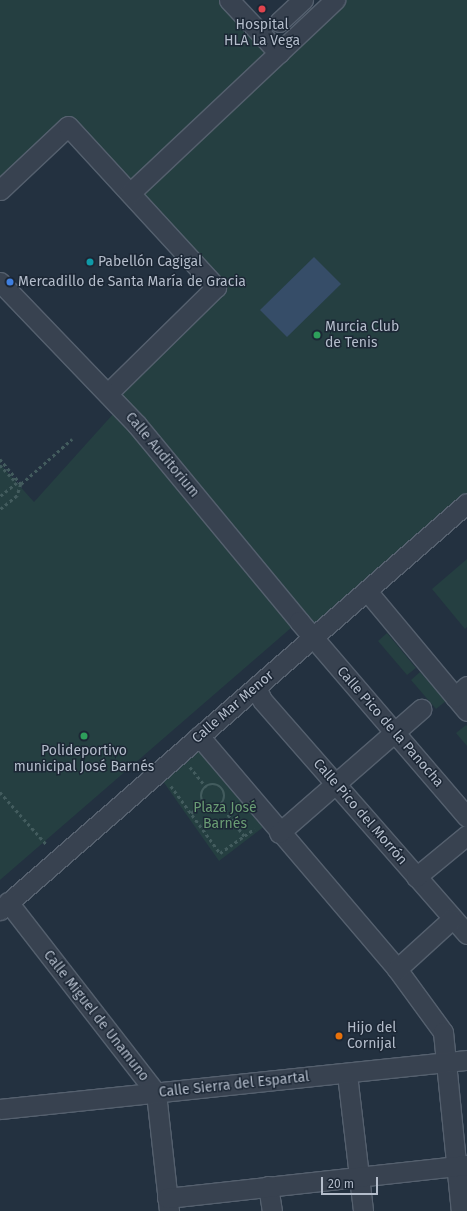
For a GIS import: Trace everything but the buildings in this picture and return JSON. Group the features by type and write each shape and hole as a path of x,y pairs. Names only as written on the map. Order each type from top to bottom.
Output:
{"street":[{"path":"228,0 279,53"},
{"path":"279,22 303,0"},
{"path":"130,193 335,0"},
{"path":"0,190 68,126 216,287 108,393"},
{"name":"Calle Auditorium","path":"0,282 108,393 314,637"},
{"name":"Calle Mar Menor","path":"4,906 467,503"},
{"path":"367,591 461,691 467,711"},
{"name":"Calle Pico de la Panocha","path":"314,637 467,816"},
{"name":"Calle Pico del Morrón","path":"256,687 262,700 452,919 467,934"},
{"path":"273,826 335,783 421,709"},
{"path":"199,736 273,826 398,969 443,1032 445,1062 461,1166 461,1211"},
{"path":"416,877 467,835"},
{"name":"Calle Miguel de Unamuno","path":"4,906 156,1093 168,1204"},
{"path":"398,969 452,919"},
{"name":"Calle Sierra del Espartal","path":"0,1109 347,1074 467,1060"},
{"path":"347,1074 363,1211"},
{"path":"168,1204 268,1186 461,1166"},
{"path":"268,1186 272,1211"}],"path":[{"path":"0,510 17,496 21,484 72,440"},
{"path":"0,458 21,484"},
{"path":"0,465 17,483 0,497"},
{"path":"179,754 206,787"},
{"path":"160,770 220,853 244,836 273,826"},
{"path":"216,785 221,787 225,798 221,805 214,808 204,803 202,793 206,787 216,785"},
{"path":"0,792 58,858"},
{"path":"191,813 204,803"},
{"path":"221,805 244,836"}],"green space":[{"path":"0,0 229,0 279,53 335,0 467,0 467,503 314,637 299,621 0,880 0,464 34,502 114,413 121,423 113,399 216,287 68,126 0,190"},
{"path":"467,559 467,627 465,629 432,589"},
{"path":"387,633 416,668 407,675 378,641"},
{"path":"420,672 446,701 436,709 411,680"},
{"path":"466,725 467,726 467,746 456,733"},
{"name":"Plaza José Barnés","path":"203,741 270,822 219,861 160,777"}],"water":[{"path":"314,257 341,284 287,337 260,310"}],"place":[{"name":"Hospital HLA La Vega","path":"262,9"},
{"name":"Pabellón Cagigal","path":"90,262"},
{"name":"Mercadillo de Santa María de Gracia","path":"10,282"},
{"name":"Murcia Club de Tenis","path":"317,335"},
{"name":"Polideportivo municipal José Barnés","path":"84,736"},
{"name":"Hijo del Cornijal","path":"339,1036"}]}
